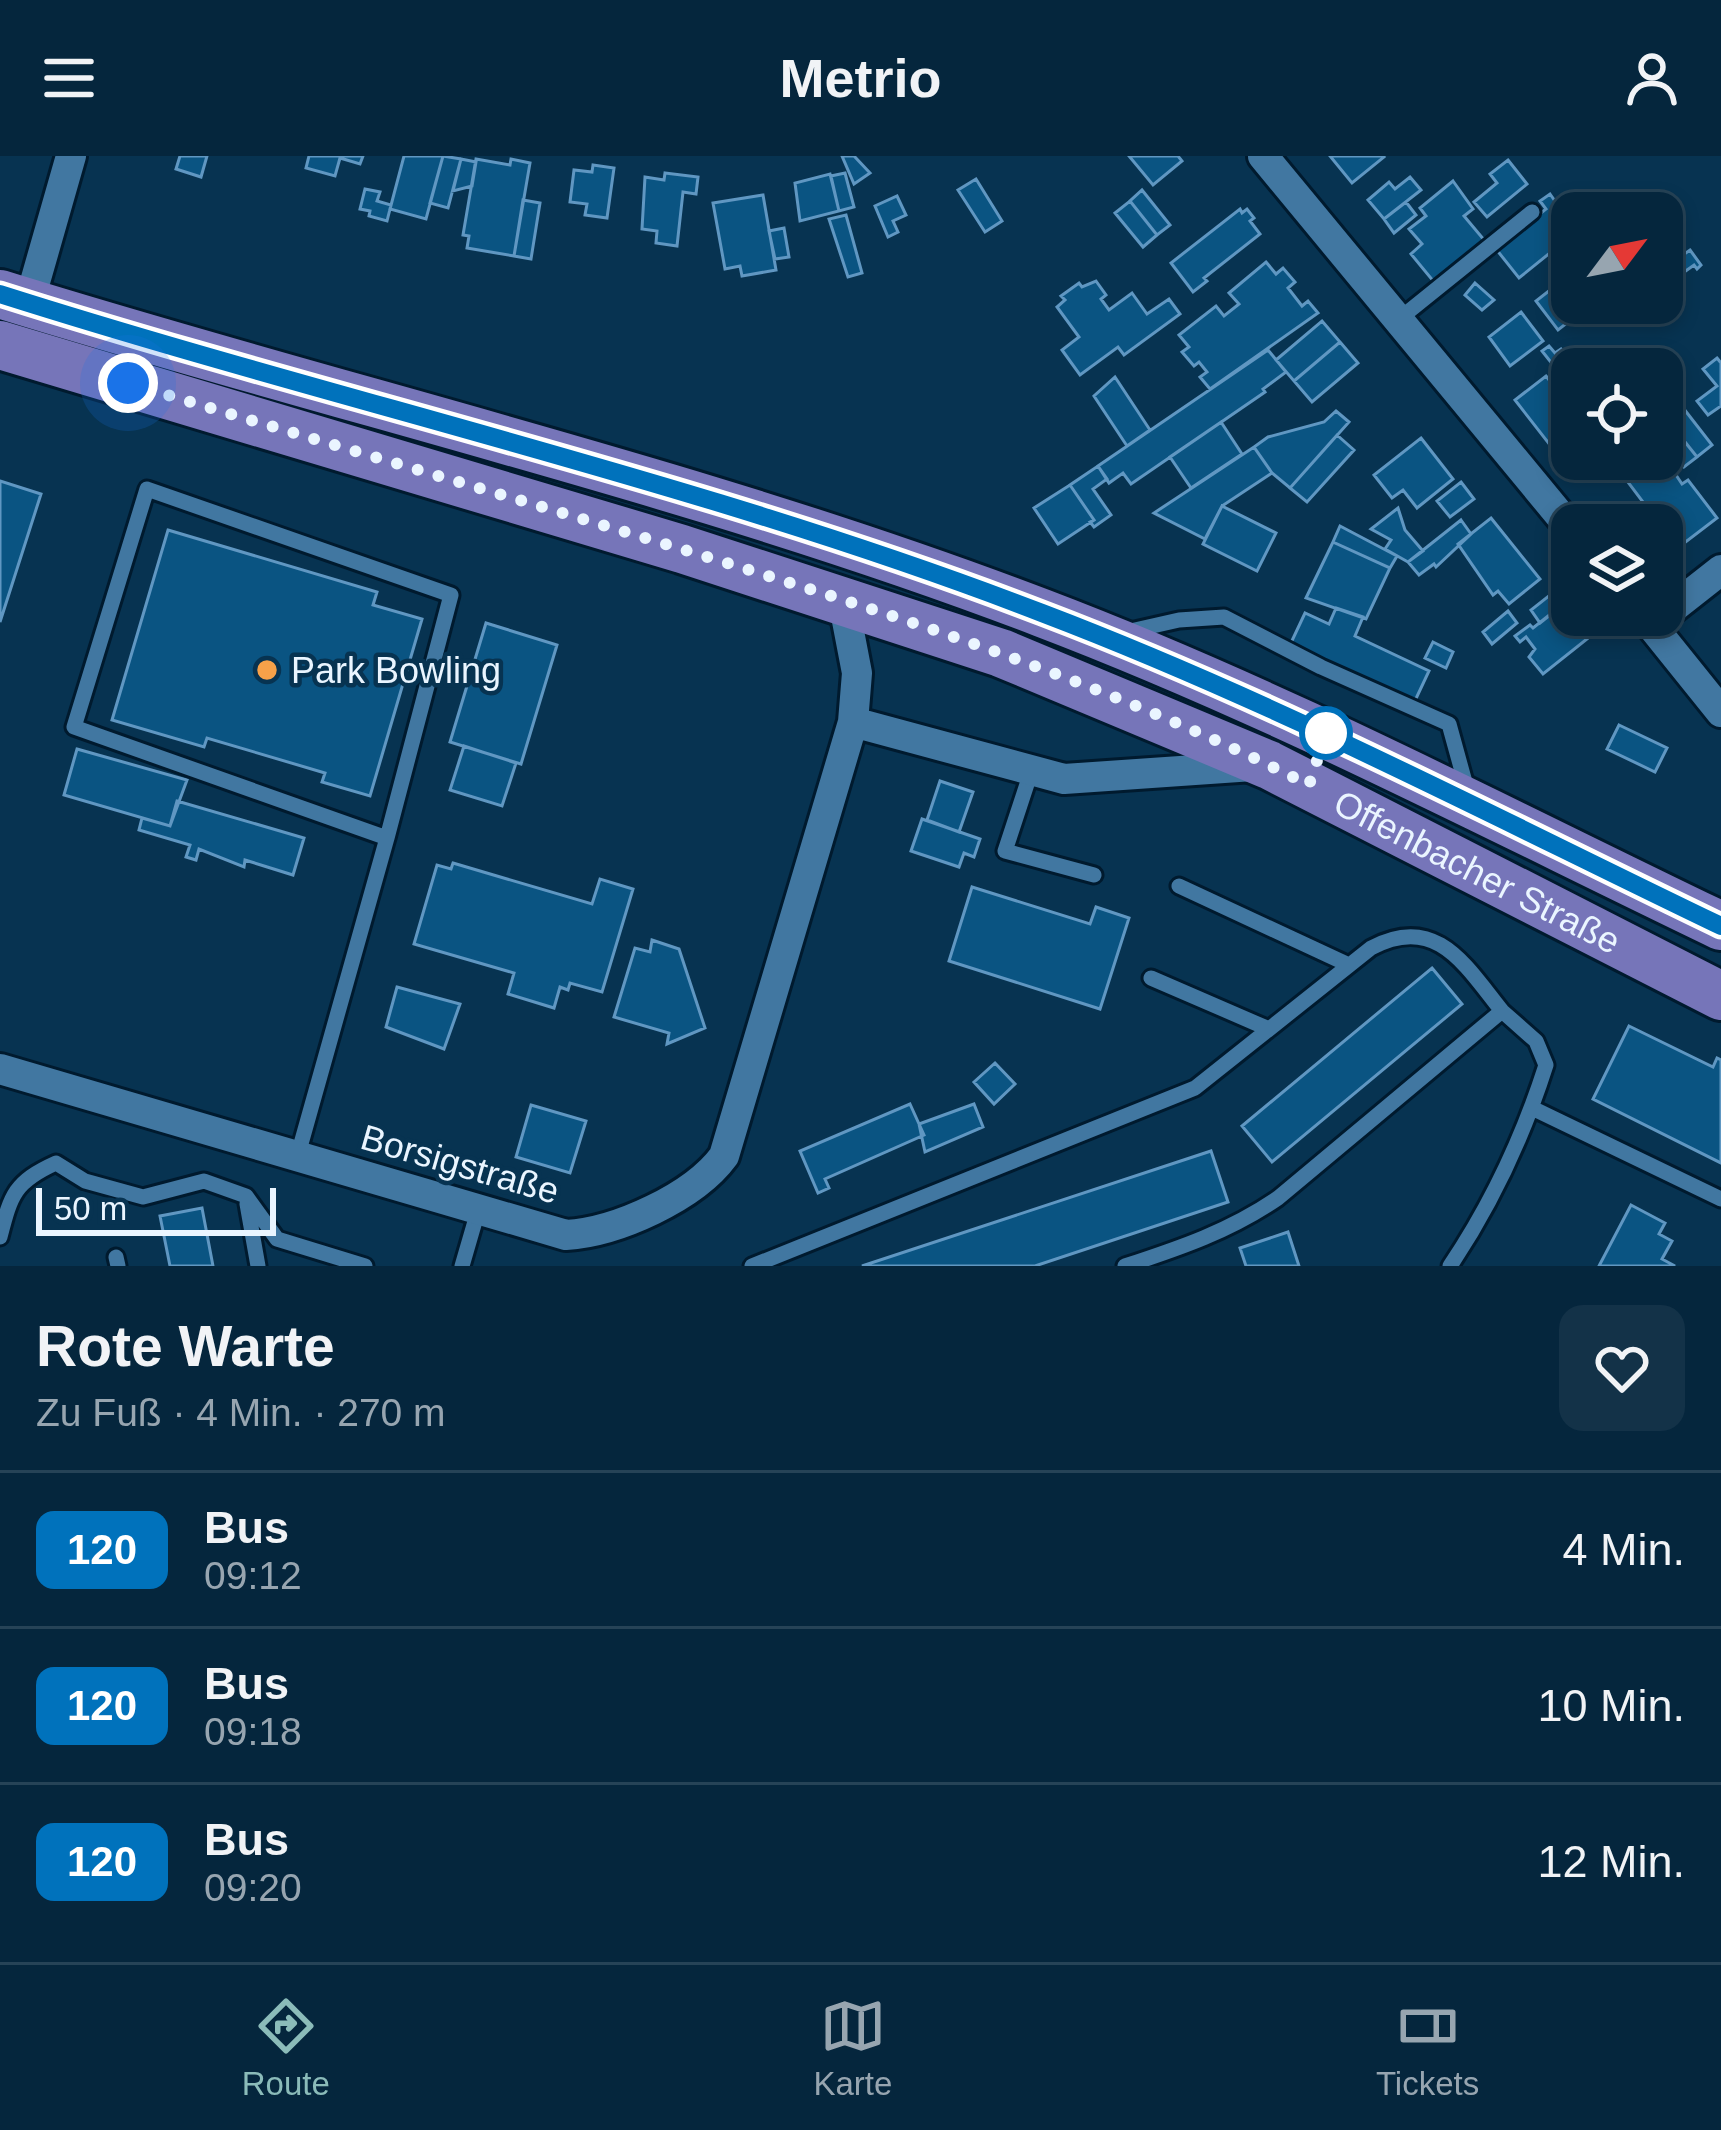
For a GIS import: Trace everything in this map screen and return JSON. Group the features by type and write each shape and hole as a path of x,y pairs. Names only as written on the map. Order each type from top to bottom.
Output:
{"main road":[{"name":"Offenbacher Straße","path":"15,299 334,389 970,586 1270,707 1721,926"},
{"name":"Offenbacher Straße","path":"0,345 843,600 1001,653 1269,765 1721,996"}],"street":[{"path":"15,299 71,156"},
{"path":"1263,156 1551,505"},
{"path":"1683,596 1721,570"},
{"name":"Borsigstraße","path":"0,1069 566,1235 590,1233 696,1187 724,1156 853,722 857,673 843,600"},
{"path":"1660,636 1721,712"},
{"path":"853,722 1031,772 1090,779 1269,765"},
{"path":"1642,888 1721,895"}],"lane":[{"path":"1398,320 1532,212"},
{"path":"297,1158 386,838 452,595 147,489 74,727 386,838"},
{"path":"1031,772 1005,851 1094,875"},
{"path":"1179,886 1349,965"},
{"path":"752,1266 1195,1088 1349,965 1390,938 1405,934 1448,948 1546,1057 1532,1108 1472,1233 1450,1266"},
{"path":"1150,978 1269,1029"},
{"path":"1125,1266 1242,1223 1502,1011"},
{"path":"1532,1108 1721,1199"},
{"path":"0,1237 11,1195 28,1176 56,1163 86,1181 143,1196 204,1181 246,1196 278,1239 364,1266"},
{"path":"246,1196 258,1266"},
{"path":"462,1266 478,1211"}],"building":[{"path":"180,156 207,156 201,177 176,169"},
{"path":"309,156 363,156 360,164 340,158 335,176 306,168"},
{"path":"404,156 443,156 426,219 390,209"},
{"path":"443,156 461,159 448,208 430,203"},
{"path":"842,156 854,156 870,173 854,184"},
{"path":"1129,156 1178,156 1182,161 1153,185"},
{"path":"1330,156 1383,156 1384,157 1352,183"},
{"path":"461,159 476,162 472,186 453,191"},
{"path":"476,159 530,163 514,256 467,248 469,236 463,235"},
{"path":"1508,160 1527,184 1487,217 1474,202 1497,183 1490,174"},
{"path":"593,165 614,168 607,218 585,215 587,204 570,202 574,170 592,172"},
{"path":"665,173 698,177 696,194 683,192 677,246 656,243 657,231 642,229 645,177 664,180"},
{"path":"845,173 854,207 839,211 831,176"},
{"path":"830,174 839,211 800,221 795,183"},
{"path":"1410,177 1421,190 1384,219 1368,200 1389,182 1395,189"},
{"path":"976,179 1002,221 985,232 958,190"},
{"path":"1453,181 1473,209 1464,216 1485,241 1434,282 1411,254 1422,244 1409,229 1426,216 1420,208"},
{"path":"365,189 380,192 377,201 391,205 387,221 360,209"},
{"path":"1142,190 1170,225 1157,235 1130,201"},
{"path":"763,195 776,270 742,276 740,266 725,269 713,203"},
{"path":"1551,195 1551,252 1519,278 1496,249 1546,209 1540,201"},
{"path":"897,196 906,215 893,221 898,232 888,237 875,206"},
{"path":"523,200 540,203 531,259 514,256"},
{"path":"1130,201 1157,235 1143,247 1115,213"},
{"path":"1406,202 1416,215 1394,233 1384,219"},
{"path":"1240,209 1242,213 1247,209 1260,234 1193,292 1171,263"},
{"path":"846,215 862,273 848,277 829,219"},
{"path":"784,228 789,257 775,259 769,231"},
{"path":"1690,250 1701,265 1683,273 1683,255"},
{"path":"1266,262 1276,274 1283,268 1295,282 1288,288 1302,306 1308,301 1318,313 1210,389 1200,377 1207,372 1182,352 1189,347 1179,335 1216,306 1224,316 1239,304 1229,293"},
{"path":"1096,281 1109,310 1132,293 1147,314 1169,299 1180,314 1124,355 1118,347 1080,375 1062,350 1079,337 1057,307 1065,300 1061,296 1079,283 1082,287"},
{"path":"1475,283 1494,300 1482,310 1465,295"},
{"path":"1551,289 1551,321 1536,301"},
{"path":"1521,312 1543,341 1510,366 1489,337"},
{"path":"1322,321 1340,342 1294,381 1276,360"},
{"path":"1340,342 1358,363 1312,402 1294,381"},
{"path":"1268,350 1286,372 1265,392 1131,484 1123,473 1109,483 1098,466"},
{"path":"1717,358 1721,406 1708,415 1697,401 1717,386 1703,369"},
{"path":"1546,376 1551,382 1551,444 1550,445 1515,400"},
{"path":"1115,377 1150,430 1127,446 1094,396"},
{"path":"1683,408 1712,445 1697,457 1683,439"},
{"path":"1336,411 1349,422 1290,488 1272,473 1254,447 1268,437 1324,422"},
{"path":"1221,422 1242,454 1191,488 1170,457"},
{"path":"1337,435 1354,450 1307,502 1290,488"},
{"path":"1421,438 1453,479 1417,508 1403,490 1392,498 1374,475"},
{"path":"1683,439 1697,457 1683,466"},
{"path":"1254,447 1272,473 1222,506 1205,539 1154,513"},
{"path":"1098,466 1107,479 1093,489 1111,515 1094,527 1070,485"},
{"path":"1626,480 1679,480 1682,484 1688,480 1717,518 1683,544 1683,504 1644,504"},
{"path":"0,481 41,494 0,622"},
{"path":"1461,482 1474,499 1450,517 1437,501"},
{"path":"1070,485 1094,520 1058,544 1034,508"},
{"path":"1222,506 1276,533 1257,571 1203,544"},
{"path":"1398,508 1405,530 1423,551 1408,562 1385,549 1391,540 1371,529"},
{"path":"1491,518 1540,579 1509,604 1498,591 1493,595 1458,544"},
{"path":"1461,520 1471,534 1436,567 1419,575 1408,562"},
{"path":"1340,526 1397,556 1390,568 1333,542"},
{"name":"Park Bowling","path":"168,530 377,592 373,605 422,619 370,796 322,782 325,773 207,738 204,747 112,720"},
{"path":"1333,542 1390,568 1366,619 1306,598"},
{"path":"1551,596 1551,614 1540,623 1531,610"},
{"path":"1336,608 1363,617 1355,636 1429,671 1413,705 1289,647 1305,613 1329,624"},
{"path":"1508,611 1517,623 1492,644 1483,632"},
{"path":"1551,614 1551,636 1587,639 1543,674 1529,657 1535,649 1526,637 1520,642 1515,636 1530,625 1533,628"},
{"path":"486,623 557,645 521,764 450,742"},
{"path":"1433,642 1453,652 1446,668 1425,658"},
{"path":"1619,725 1667,748 1655,772 1607,749"},
{"path":"464,746 516,763 502,806 450,790"},
{"path":"77,749 187,780 170,826 64,795"},
{"path":"940,781 973,792 959,832 927,820"},
{"path":"177,801 304,838 293,875 245,860 244,867 199,849 196,860 186,857 190,845 139,830 142,818 170,826"},
{"path":"922,819 980,839 974,857 964,853 959,867 911,851"},
{"path":"453,863 592,904 600,879 633,889 602,992 570,983 568,990 560,987 554,1008 508,994 514,973 414,944 437,865 451,869"},
{"path":"972,887 1090,924 1096,907 1129,918 1100,1009 949,961"},
{"path":"652,940 679,949 705,1028 667,1044 669,1033 614,1017 635,948 650,952"},
{"path":"1432,968 1462,1004 1272,1162 1242,1126"},
{"path":"397,987 460,1004 444,1049 386,1027"},
{"path":"1629,1026 1713,1067 1717,1058 1721,1060 1721,1163 1593,1099"},
{"path":"995,1063 1015,1084 994,1104 974,1082"},
{"path":"910,1104 924,1135 825,1179 829,1188 818,1193 800,1151"},
{"path":"974,1104 983,1127 925,1152 919,1124"},
{"path":"531,1105 586,1121 570,1173 516,1157"},
{"path":"1211,1151 1228,1202 1035,1266 862,1266"},
{"path":"1631,1205 1665,1223 1659,1234 1672,1241 1662,1259 1675,1266 1599,1266"},
{"path":"202,1208 213,1266 170,1266 160,1216"},
{"path":"1288,1232 1299,1266 1246,1266 1240,1248"}],"bus line":[{"name":"120","path":"0,294 764,519 1042,613 1270,707 1721,926"}],"place":[{"name":"Park Bowling","path":"267,670"}],"route":[{"path":"128,383 682,549 962,639 1130,704 1309,785 1326,733"}]}
